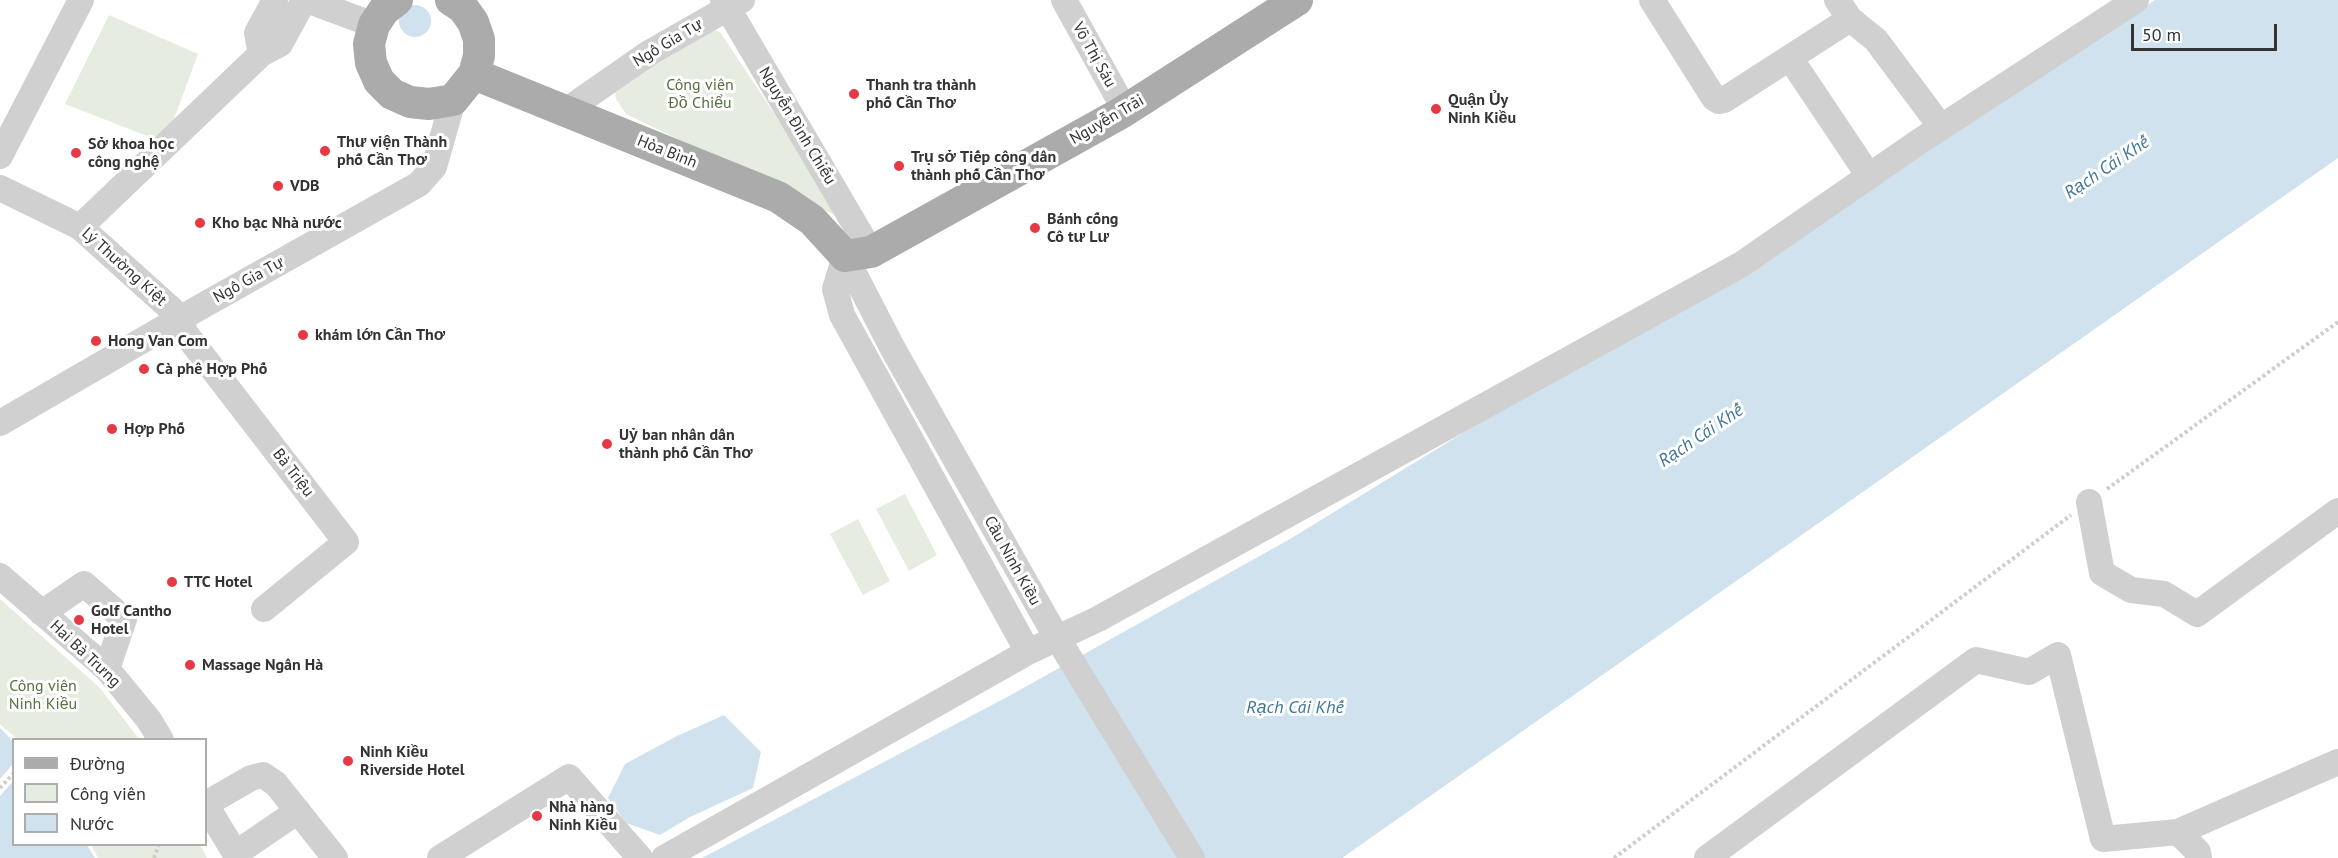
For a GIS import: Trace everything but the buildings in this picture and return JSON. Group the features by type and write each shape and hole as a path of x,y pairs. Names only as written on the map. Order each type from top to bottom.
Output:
{"main road":[{"path":"383,9 369,44 371,63 379,81 392,94 410,102 429,104 453,100 474,74 479,56 479,39 473,22 463,8 451,0"},
{"name":"Nguyễn Trãi","path":"858,254 1125,110 1297,0"},
{"name":"Hòa Bình","path":"474,74 778,198 858,254"}],"street":[{"path":"0,156 81,0"},
{"path":"261,54 257,33 274,0"},
{"path":"80,227 261,54 280,44 306,0 383,9"},
{"name":"Võ Thị Sáu","path":"1064,0 1125,110"},
{"path":"1652,0 1717,100 1724,100 1790,58 1843,10 1876,40 1941,127"},
{"path":"664,858 1029,652 1098,619 1742,264 1941,127 2136,0"},
{"name":"Ngô Gia Tự","path":"567,110 649,53 731,2"},
{"name":"Nguyễn Đình Chiểu","path":"731,2 858,254"},
{"path":"1790,58 1869,176"},
{"name":"Ngô Gia Tự","path":"0,423 419,184 434,167 453,100"},
{"name":"Lý Thường Kiệt","path":"0,188 80,227 181,318"},
{"path":"858,254 835,289 842,315 1029,652"},
{"name":"Cầu Ninh Kiều","path":"858,254 893,349 1050,626 1192,858"},
{"name":"Bà Triệu","path":"181,318 184,333 346,542 264,609"},
{"path":"2089,502 2102,573 2131,590 2164,594 2197,614 2338,511"},
{"name":"Hai Bà Trưng","path":"0,576 107,669 149,720 160,738"},
{"path":"42,613 84,584 124,620 107,669"},
{"path":"1707,858 1976,660 2029,672 2058,655 2103,839 2178,832 2338,762"},
{"path":"207,804 251,778 263,775 276,784 335,858"},
{"path":"440,858 569,777 640,858"},
{"path":"207,807 236,856 298,811"},
{"path":"2178,832 2198,852 2199,858"}],"path":[{"path":"1614,858 2089,502 2338,322"},
{"path":"0,788 12,775"}],"green space":[{"path":"109,15 198,54 165,143 65,104"},
{"name":"Công viên Đồ Chiểu","path":"711,29 720,32 845,220 626,114 616,99 614,86"},
{"path":"905,494 937,555 909,571 876,509"},
{"path":"858,519 890,581 863,595 830,534"},
{"name":"Công viên Ninh Kiều","path":"0,599 100,688 138,738 16,738 0,724"},
{"path":"92,846 201,846 207,858 98,858"}],"water":[{"name":"Rạch Cái Khế","path":"2155,0 2338,0 2338,158 1342,858 702,858 1009,696 1290,539 1954,132"},
{"path":"415,5 427,9 431,21 427,33 415,37 403,33 399,21 403,9"},
{"path":"724,715 761,752 753,788 690,817 660,835 626,823 608,798 625,764 677,736"},
{"path":"0,728 12,740 12,846 88,846 95,858 0,858"}],"pier":[{"path":"12,765 12,782 0,796 0,779"}],"place":[{"name":"Thanh tra thành phố Cần Thơ","path":"854,94"},
{"name":"Quận Ủy Ninh Kiều","path":"1436,109"},
{"name":"Thư viện Thành phố Cần Thơ","path":"325,151"},
{"name":"Sở khoa học công nghệ","path":"76,153"},
{"name":"Trụ sở Tiếp công dân thành phố Cần Thơ","path":"899,166"},
{"name":"VDB","path":"278,186"},
{"name":"Kho bạc Nhà nước","path":"200,223"},
{"name":"Bánh cống Cô tư Lư","path":"1035,228"},
{"name":"khám lớn Cần Thơ","path":"303,335"},
{"name":"Hong Van Com","path":"96,341"},
{"name":"Cà phê Hợp Phố","path":"144,369"},
{"name":"Hợp Phố","path":"112,429"},
{"name":"Uỷ ban nhân dân thành phố Cần Thơ","path":"607,444"},
{"name":"TTC Hotel","path":"172,582"},
{"name":"Golf Cantho Hotel","path":"79,620"},
{"name":"Massage Ngân Hà","path":"190,665"},
{"name":"Ninh Kiều Riverside Hotel","path":"348,761"},
{"name":"Nhà hàng Ninh Kiều","path":"537,816"}]}
